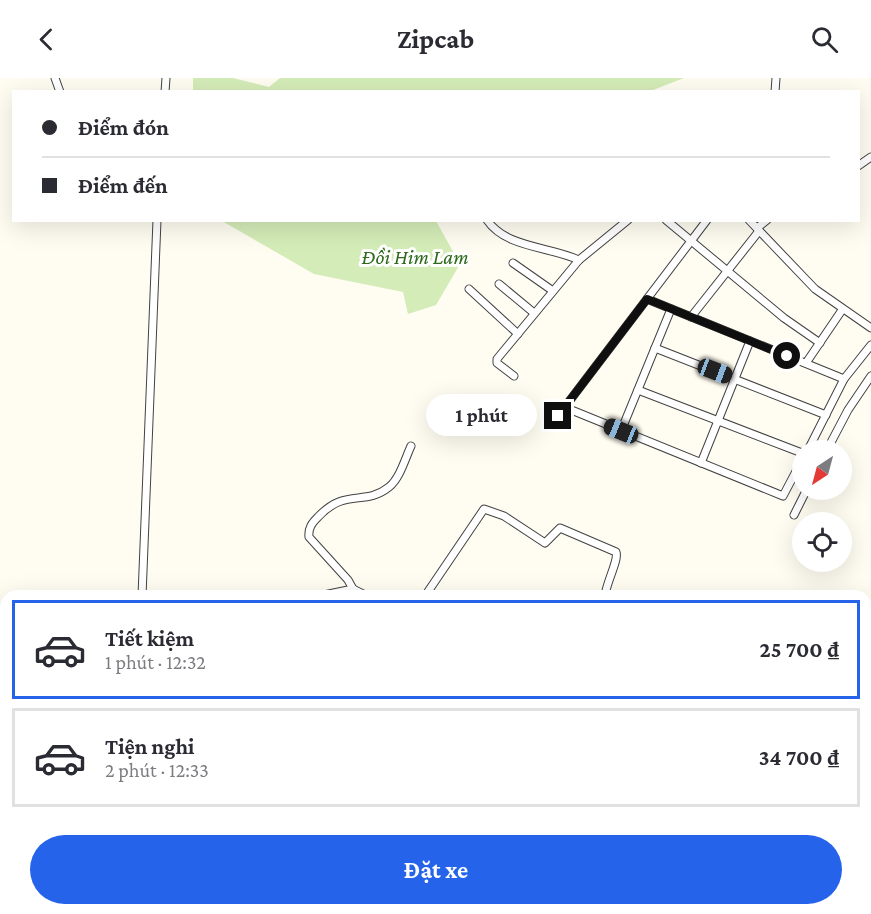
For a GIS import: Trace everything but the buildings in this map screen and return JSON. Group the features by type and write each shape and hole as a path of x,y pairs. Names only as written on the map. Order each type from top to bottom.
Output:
{"street":[{"path":"142,590 157,222"},
{"path":"489,222 506,239 558,251 579,261"},
{"path":"514,376 496,361 579,261 626,222"},
{"path":"669,222 728,269 776,312 820,343"},
{"path":"558,416 706,222"},
{"path":"752,222 806,280 842,310 871,328"},
{"path":"691,317 765,222"},
{"path":"513,263 553,291"},
{"path":"499,284 534,313"},
{"path":"469,289 518,334"},
{"path":"647,299 844,379"},
{"path":"621,431 671,309"},
{"path":"806,363 842,310"},
{"path":"701,463 750,341"},
{"path":"813,440 844,379 871,345"},
{"path":"655,348 826,415"},
{"path":"832,440 848,410 871,376"},
{"path":"638,390 792,449"},
{"path":"564,407 783,496 792,479"},
{"path":"348,590 353,589 348,580 309,537 311,526 335,501 369,496 388,488 397,478 411,446"},
{"path":"429,590 484,509 504,516 545,543 560,528 616,552 617,558 608,576 606,590"}],"green space":[{"path":"193,78 233,78 269,87 280,78 684,78 653,90 193,90"},
{"name":"Đồi Him Lam","path":"224,222 437,222 460,264 436,305 408,314 403,292 314,274"}],"route":[{"path":"558,416 647,299 787,356"}]}
